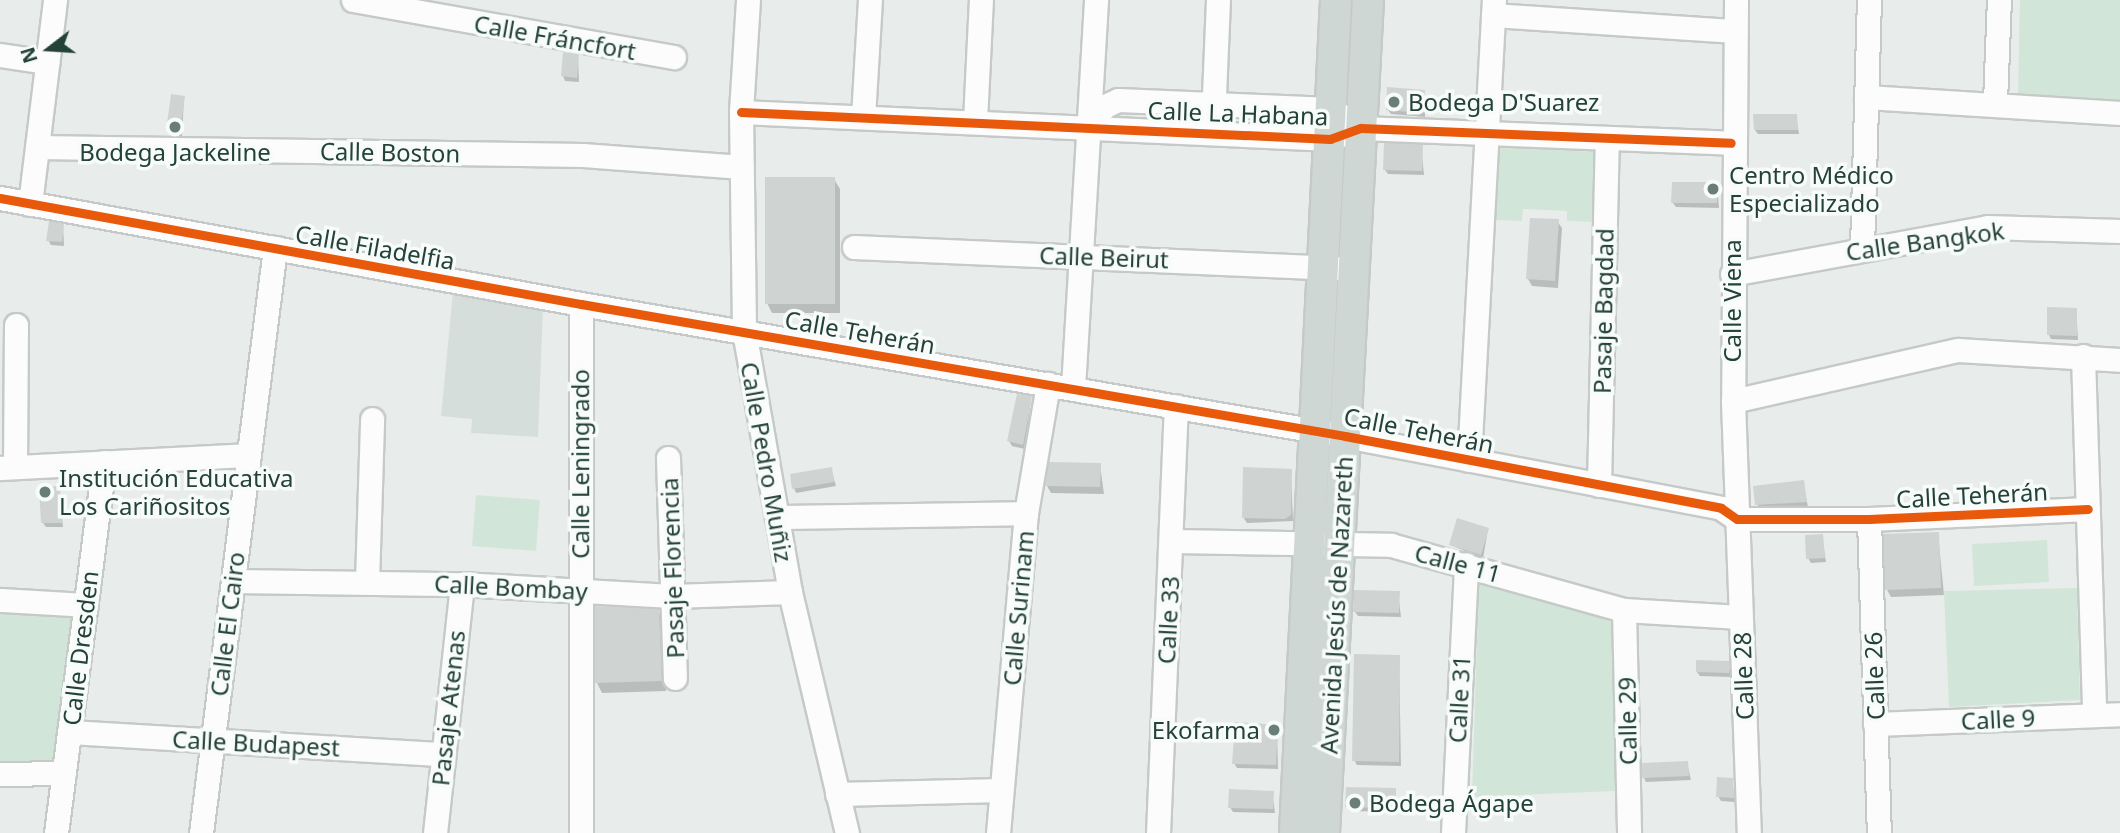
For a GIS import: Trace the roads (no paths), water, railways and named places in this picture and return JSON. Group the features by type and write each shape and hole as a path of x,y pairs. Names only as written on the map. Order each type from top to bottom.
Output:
{"main road":[{"name":"Avenida Jesús de Nazareth","path":"1331,433 1324,268 1336,0"},
{"name":"Avenida Jesús de Nazareth","path":"1295,833 1325,541 1331,433 1354,269 1368,0"},
{"name":"Avenida Jesús de Nazareth","path":"1324,833 1325,541"}],"street":[{"path":"30,204 55,0"},
{"name":"Calle Fráncfort","path":"353,0 674,57"},
{"name":"Calle Pedro Muñiz","path":"748,0 741,112 744,331 790,592 846,833"},
{"path":"863,117 870,0"},
{"path":"975,121 981,0"},
{"path":"1073,388 1096,0"},
{"path":"1213,132 1218,0"},
{"name":"Calle Viena","path":"1736,0 1731,143 1733,401 1737,519"},
{"path":"1862,248 1869,0"},
{"path":"1995,102 1999,0"},
{"path":"1469,460 1494,7 1735,31"},
{"path":"0,55 47,62"},
{"path":"1866,97 1995,102 2120,113"},
{"name":"Calle La Habana","path":"1089,125 1105,106 1118,100 1331,109 1361,128"},
{"name":"Calle La Habana","path":"741,112 1089,125 1330,139 1361,128 1731,143"},
{"name":"Pasaje Bagdad","path":"1599,485 1608,138"},
{"name":"Calle Boston","path":"37,147 583,155 742,167"},
{"name":"Calle Filadelfia","path":"0,198 581,304 744,331"},
{"name":"Calle Bangkok","path":"1732,274 1987,227 2120,231"},
{"name":"Calle Beirut","path":"854,247 1354,269"},
{"name":"Calle El Cairo","path":"201,833 275,248"},
{"name":"Calle Leningrado","path":"581,304 581,833"},
{"path":"16,325 8,352 8,467 249,455"},
{"name":"Calle Teherán","path":"744,331 1331,433 1721,508 1737,519 1869,519 2088,509"},
{"path":"1733,401 1958,350 2120,360"},
{"path":"2083,356 2094,714"},
{"name":"Calle Surinam","path":"999,833 1026,513 1048,384"},
{"name":"Calle 33","path":"1158,833 1176,406"},
{"path":"367,582 372,419"},
{"name":"Pasaje Florencia","path":"668,458 675,678"},
{"name":"Calle Dresden","path":"56,833 104,462"},
{"path":"778,517 1026,513"},
{"name":"Calle 28","path":"1737,519 1749,833"},
{"name":"Calle 26","path":"1869,519 1879,833"},
{"name":"Calle 11","path":"1171,541 1325,541 1391,545 1624,610 1741,617"},
{"name":"Calle 31","path":"1452,833 1466,564"},
{"name":"Calle Bombay","path":"233,581 462,584 672,596 790,592"},
{"name":"Pasaje Atenas","path":"435,833 462,584"},
{"path":"0,600 86,605"},
{"name":"Calle 29","path":"1624,610 1629,833"},
{"name":"Calle 9","path":"1875,724 2120,714"},
{"name":"Calle Budapest","path":"69,732 443,754"},
{"path":"0,774 64,773"},
{"path":"837,794 1001,790"}],"place":[{"name":"Bodega D'Suarez","path":"1394,102"},
{"name":"Bodega Jackeline","path":"175,127"},
{"name":"Centro Médico Especializado","path":"1713,189"},
{"name":"Institución Educativa Los Cariñositos","path":"45,492"},
{"name":"Ekofarma","path":"1274,730"},
{"name":"Bodega Ágape","path":"1355,803"}]}
